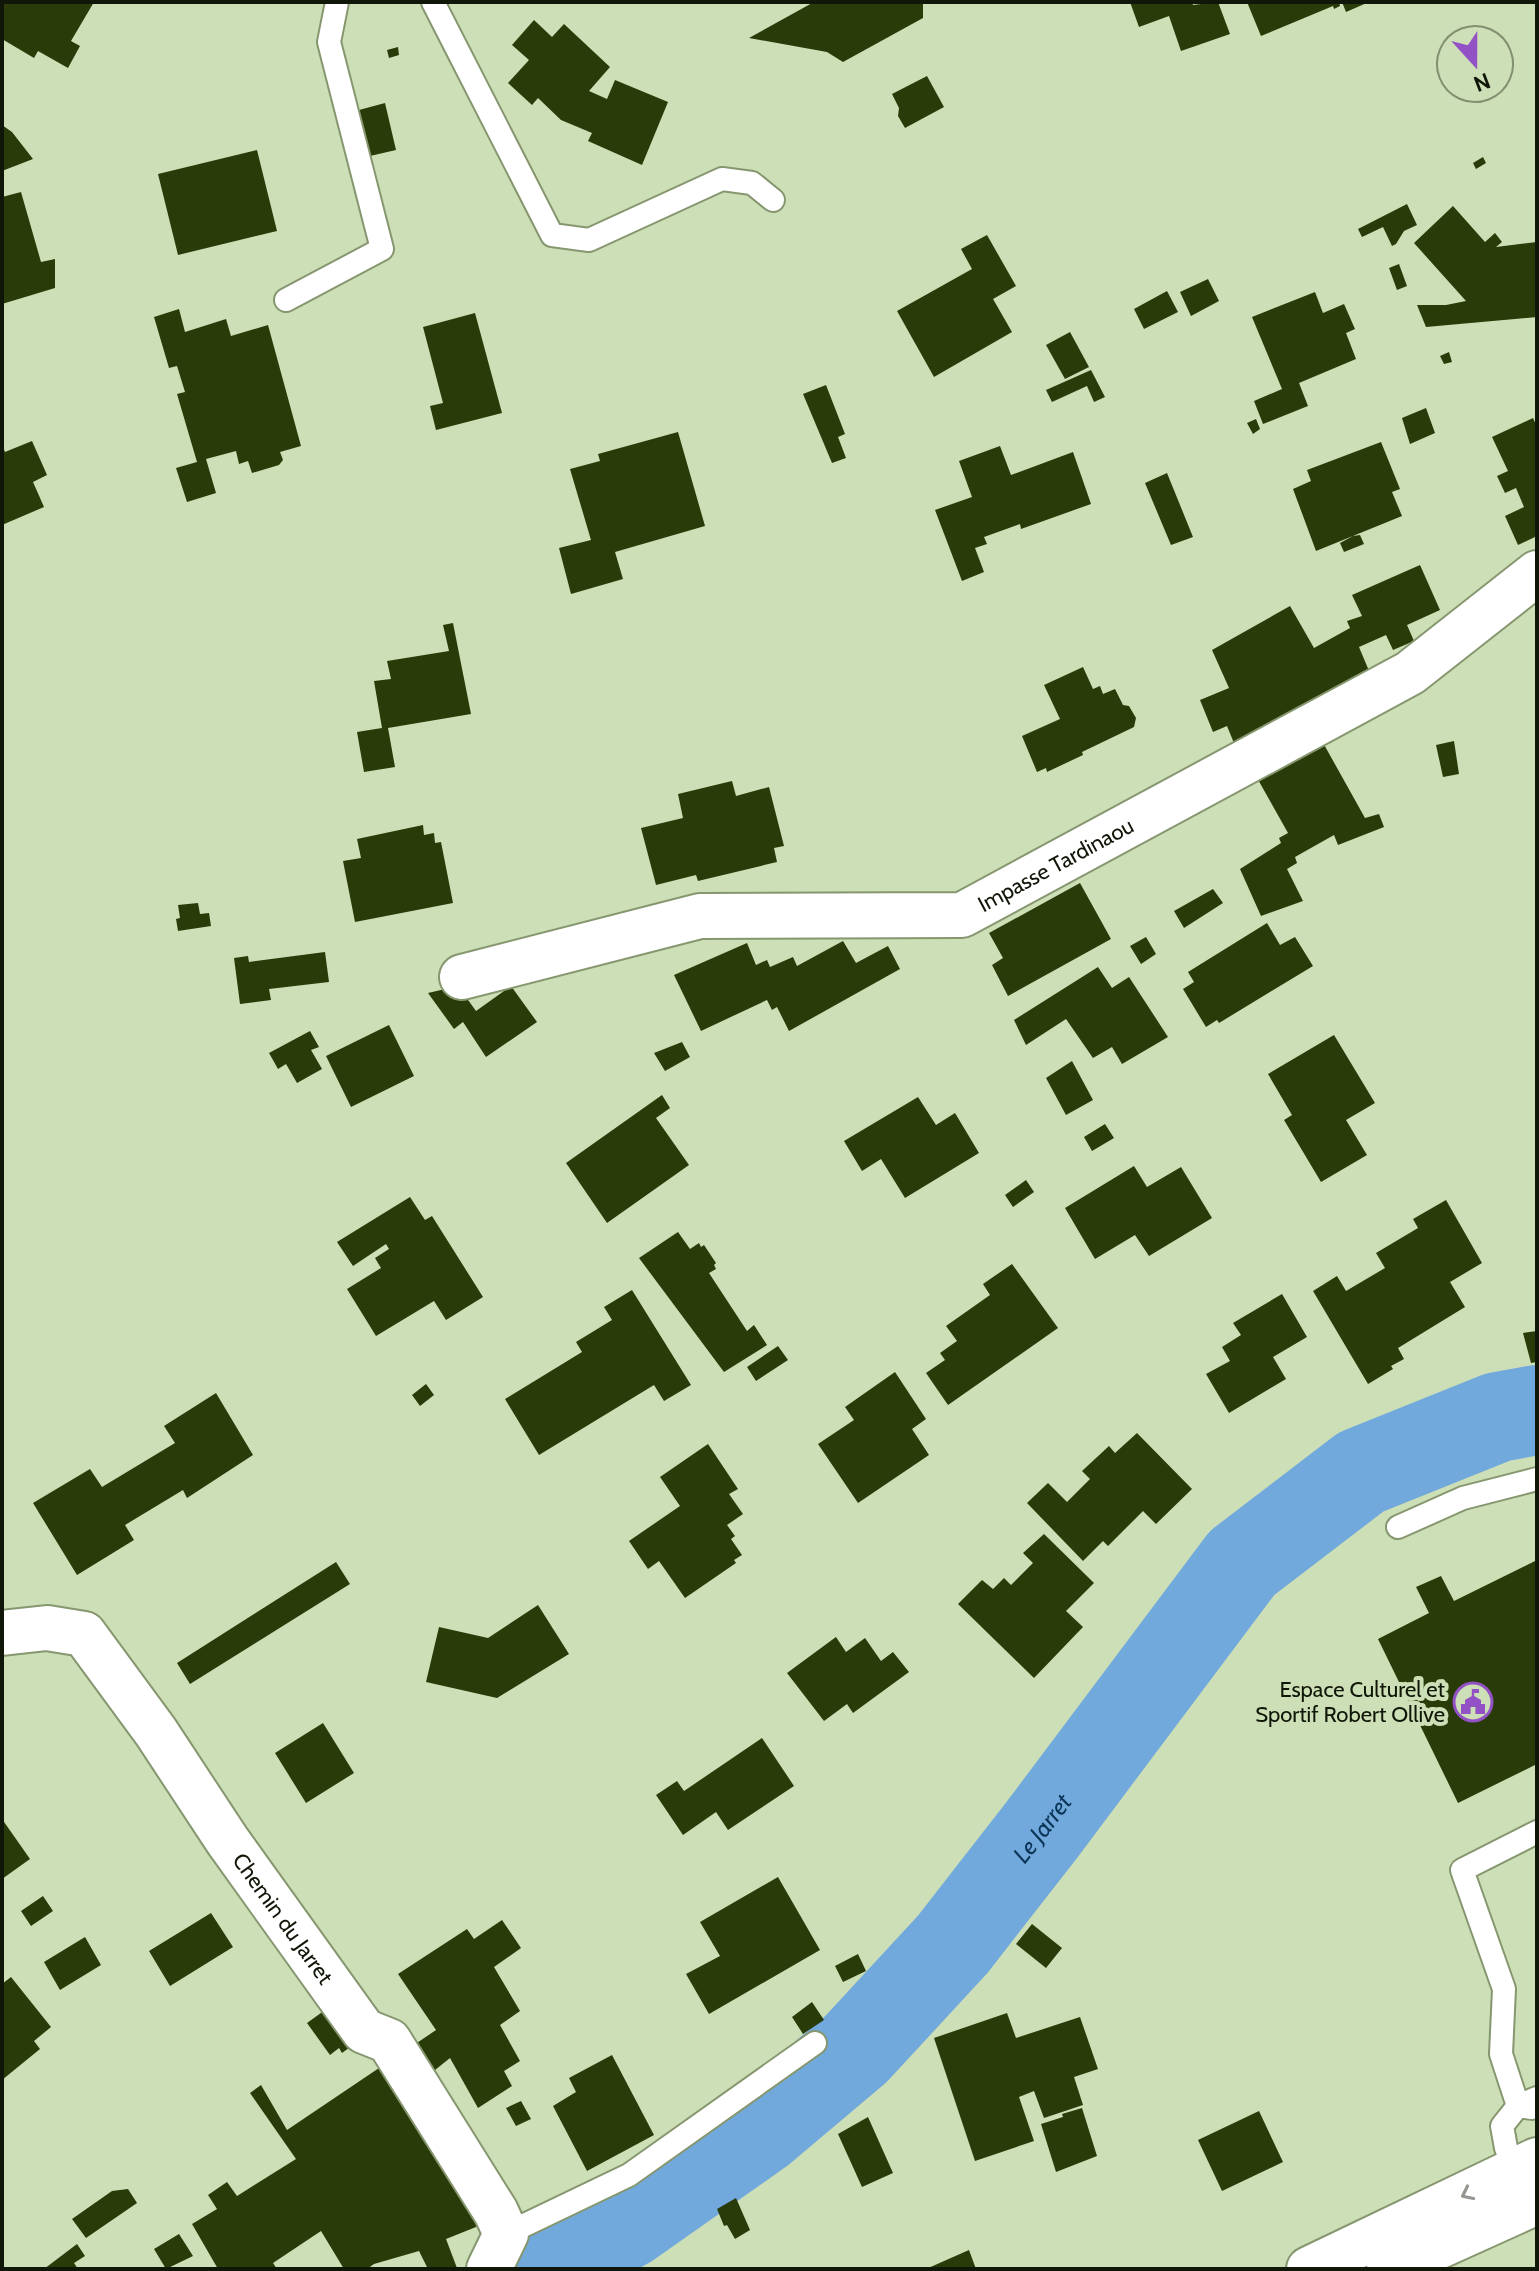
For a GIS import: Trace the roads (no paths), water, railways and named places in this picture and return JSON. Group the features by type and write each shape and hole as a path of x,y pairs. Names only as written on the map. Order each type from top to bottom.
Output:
{"street":[{"name":"Impasse Tardinaou","path":"462,977 700,916 962,915 1410,673 1537,573"},
{"name":"Chemin du Jarret","path":"2,1633 47,1628 84,1634 364,2031 389,2041 496,2212 498,2252"},
{"path":"1309,2269 1530,2184"},
{"path":"1389,2269 1530,2184"}],"lane":[{"path":"286,300 382,249 329,42 337,2"},
{"path":"433,2 552,235 589,240 722,179 752,183 773,200"},
{"path":"1398,1527 1463,1498 1537,1479"},
{"path":"1530,2184 1506,2148 1502,2126 1531,2104 1501,2054 1504,1989 1462,1870 1537,1832"},
{"path":"498,2252 629,2175 815,2043"}],"waterway":[{"name":"Le Jarret","path":"546,2269 628,2223 760,2130 856,2049 953,1944 1242,1563 1361,1472 1498,1417 1537,1410"}],"place":[{"name":"Espace Culturel et Sportif Robert Ollive","path":"1473,1702"}]}
